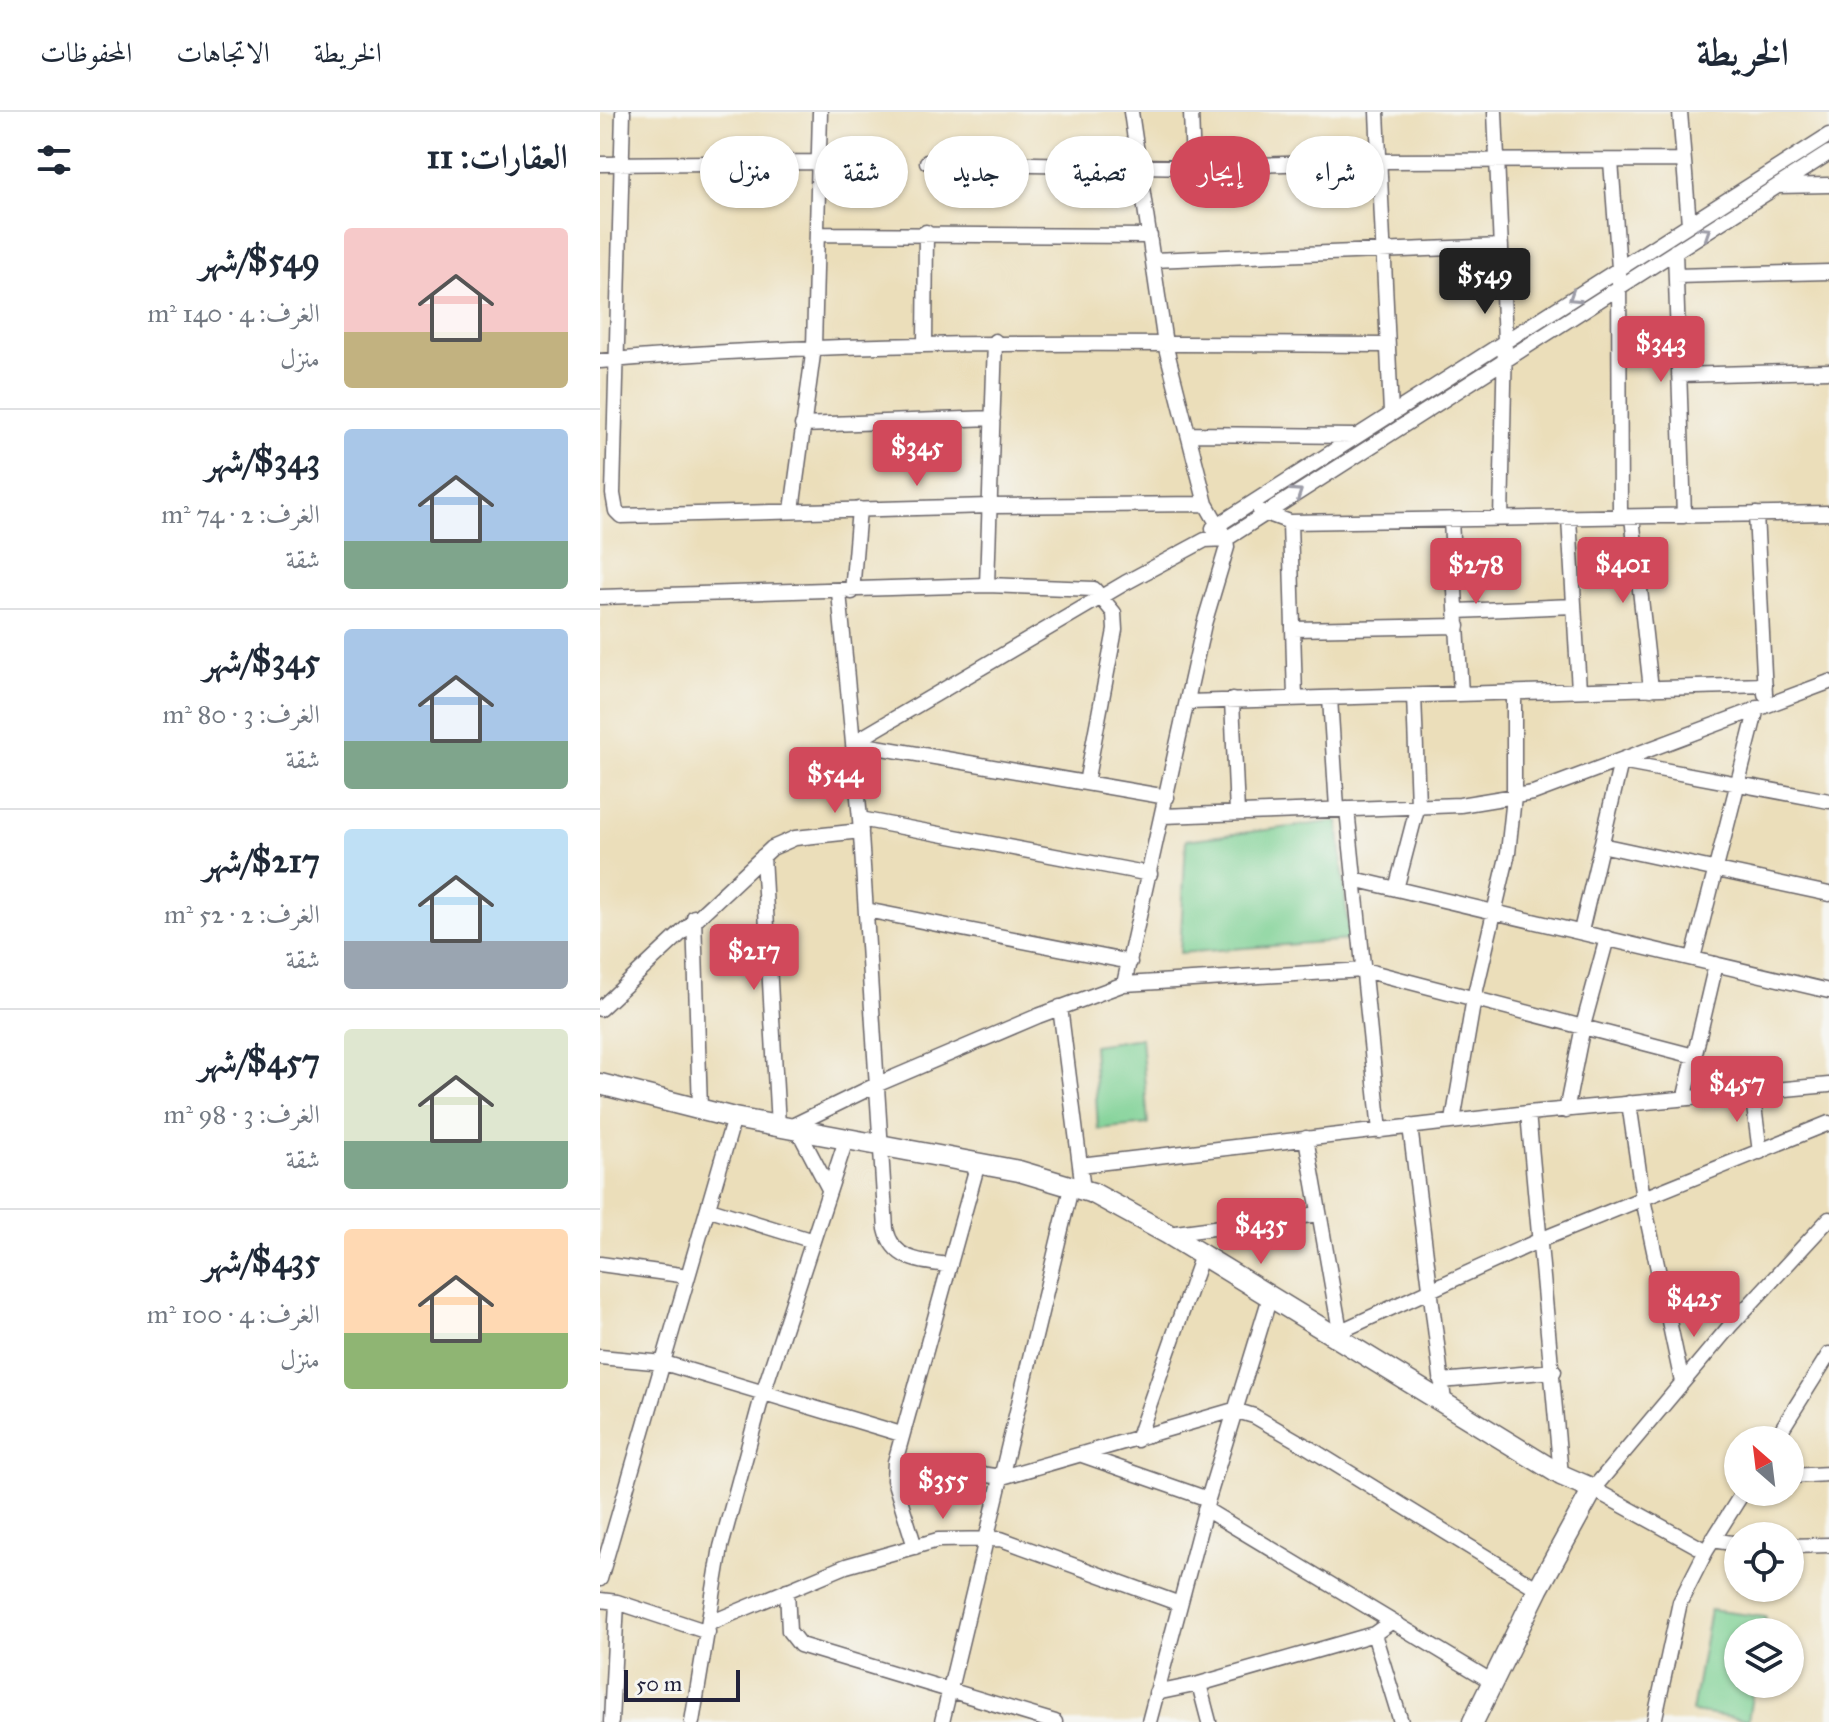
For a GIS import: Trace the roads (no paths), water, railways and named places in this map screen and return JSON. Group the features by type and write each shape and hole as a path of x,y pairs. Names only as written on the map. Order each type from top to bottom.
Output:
{"street":[{"path":"623,112 613,503 621,516 792,510 1206,504"},
{"path":"820,112 820,136"},
{"path":"1131,112 1135,136"},
{"path":"1191,112 1192,136"},
{"path":"1377,112 1377,136"},
{"path":"1495,112 1505,341 1501,519"},
{"path":"1680,112 1689,224"},
{"path":"1205,540 1216,523 1829,135"},
{"path":"853,743 1103,596 1205,540 1226,539 1829,153"},
{"path":"1384,161 1683,160"},
{"path":"1611,161 1619,268 1626,517 1651,689"},
{"path":"600,164 815,162"},
{"path":"1749,187 1829,185"},
{"path":"792,510 814,347 818,208"},
{"path":"1124,984 1226,539 1206,504 1165,344 1146,208"},
{"path":"1381,208 1391,413"},
{"path":"817,234 926,232 1150,236"},
{"path":"925,345 926,232"},
{"path":"1153,260 1501,246"},
{"path":"1675,251 1684,516"},
{"path":"600,259 618,259"},
{"path":"1676,276 1829,272"},
{"path":"600,361 814,347 995,341 1387,345"},
{"path":"987,585 995,341"},
{"path":"1679,375 1829,371"},
{"path":"802,425 993,418"},
{"path":"1189,434 1353,436"},
{"path":"1248,504 1290,522 1829,513"},
{"path":"859,509 846,592 853,743 861,825 886,1229 892,1247 919,1262 950,1265"},
{"path":"1693,958 1765,685 1756,514"},
{"path":"1569,518 1579,690"},
{"path":"1451,521 1461,694"},
{"path":"1290,522 1295,698"},
{"path":"600,597 846,592 987,585 1083,587 1103,596 1114,613 1115,630 1086,783"},
{"path":"1293,629 1458,619 1573,606"},
{"path":"1163,816 1460,805 1514,797 1621,762 1829,682"},
{"path":"1188,702 1765,685"},
{"path":"1453,1121 1474,998 1508,853 1514,797 1514,693"},
{"path":"1396,889 1418,805 1414,695"},
{"path":"1330,698 1342,808 1354,879 1380,1131"},
{"path":"1232,700 1237,813"},
{"path":"853,743 1167,797"},
{"path":"1621,762 1829,801"},
{"path":"1581,931 1621,762"},
{"path":"600,1009 694,917 763,856 795,838 861,825 1150,874"},
{"path":"1601,845 1829,894"},
{"path":"763,856 788,1128 829,1189"},
{"path":"1354,879 1829,990"},
{"path":"866,910 1130,962"},
{"path":"694,917 700,1109"},
{"path":"1566,1111 1583,1026 1607,938"},
{"path":"1685,1096 1716,964"},
{"path":"788,1128 876,1085 1060,1007 1124,984 1364,970 1694,1056"},
{"path":"942,1722 1077,1189 1080,1165 1060,1007"},
{"path":"600,1084 734,1118 978,1163 1077,1189 1122,1207 1270,1297 1442,1391 1561,1475 1709,1545 1724,1544"},
{"path":"1080,1165 1685,1096 1829,1085"},
{"path":"1752,1091 1760,1152"},
{"path":"1629,1103 1643,1199 1682,1382"},
{"path":"1528,1113 1554,1371 1561,1475"},
{"path":"600,1579 734,1118"},
{"path":"1336,1333 1540,1240 1829,1123"},
{"path":"1410,1126 1442,1391"},
{"path":"1306,1138 1336,1333"},
{"path":"692,1722 721,1547 763,1393 810,1240 846,1140"},
{"path":"915,1547 894,1480 895,1462 978,1163"},
{"path":"710,1209 810,1240"},
{"path":"1168,1234 1319,1214"},
{"path":"1473,1722 1538,1589 1593,1489 1682,1382 1829,1219"},
{"path":"1137,1440 1202,1255"},
{"path":"600,1264 688,1276"},
{"path":"1149,1722 1207,1504 1270,1297"},
{"path":"1784,1426 1829,1354"},
{"path":"600,1357 664,1363 901,1434"},
{"path":"1442,1391 1554,1371"},
{"path":"895,1462 1002,1477 1234,1410 1254,1416 1306,1446 1538,1589"},
{"path":"1082,1455 1207,1504 1391,1622 1491,1681"},
{"path":"1804,1475 1829,1474"},
{"path":"1654,1722 1680,1602 1709,1545 1734,1506"},
{"path":"600,1600 709,1628 787,1590 846,1566 938,1540 1001,1539 1180,1604"},
{"path":"1804,1546 1829,1545"},
{"path":"787,1590 789,1631 800,1645 1055,1722"},
{"path":"611,1722 606,1691 617,1602"},
{"path":"1156,1693 1199,1684 1374,1634 1391,1622"},
{"path":"1374,1634 1401,1722"},
{"path":"1199,1684 1209,1722"}]}
